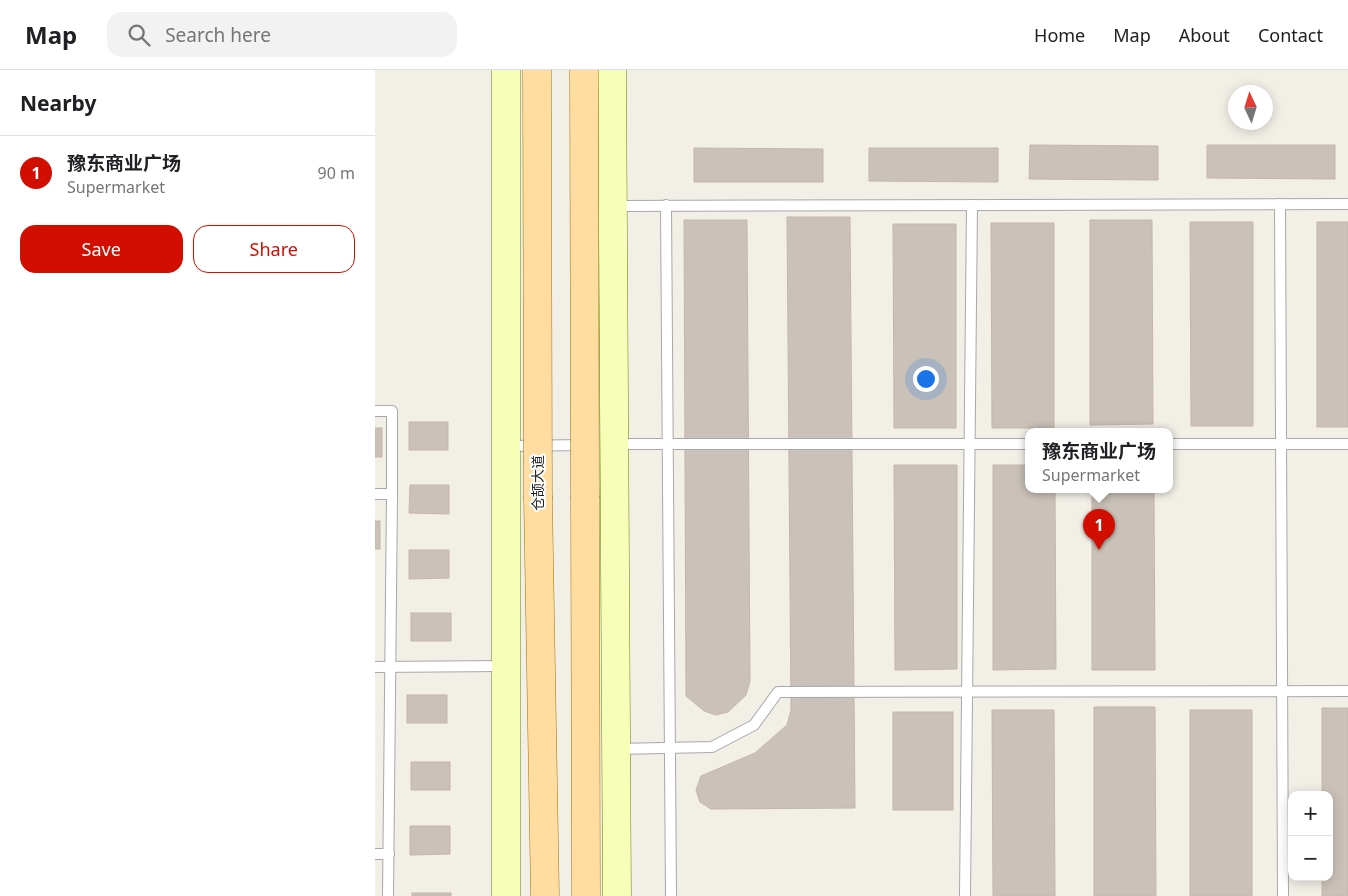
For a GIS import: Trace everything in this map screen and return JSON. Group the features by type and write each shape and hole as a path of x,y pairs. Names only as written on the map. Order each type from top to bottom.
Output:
{"main road":[{"path":"506,70 506,896"},
{"name":"仓颉大道","path":"537,70 538,499 545,896"},
{"path":"584,70 586,896"},
{"path":"612,70 613,206 605,445 616,749 617,896"}],"lane":[{"path":"1280,204 1283,896"},
{"path":"613,206 1348,204"},
{"path":"667,205 671,896"},
{"path":"965,896 972,205"},
{"path":"375,411 392,411 388,896"},
{"path":"506,446 1025,444"},
{"path":"1173,444 1348,444"},
{"path":"375,494 392,494"},
{"path":"375,667 506,666"},
{"path":"616,749 712,747 753,725 779,692 1348,691"},
{"path":"375,854 389,854"}],"building":[{"path":"1030,145 1158,146 1158,180 1029,179"},
{"path":"1207,145 1335,145 1335,179 1207,178"},
{"path":"694,148 823,149 823,182 694,182"},
{"path":"869,148 998,148 998,182 869,181"},
{"path":"787,217 850,217 855,808 711,809 700,802 696,790 701,776 755,753 787,725 791,710"},
{"path":"684,220 747,220 750,681 746,695 728,712 716,715 704,711 686,696"},
{"path":"1090,220 1152,220 1153,424 1090,425"},
{"path":"1190,222 1253,222 1253,426 1191,426"},
{"path":"1317,222 1348,222 1348,427 1317,427"},
{"path":"991,223 1054,223 1054,428 992,428"},
{"path":"893,224 956,224 956,428 894,428"},
{"path":"409,422 448,422 448,450 409,450"},
{"path":"375,428 382,428 382,457 375,457"},
{"path":"894,465 957,465 957,669 895,670"},
{"path":"993,465 1025,465 1025,493 1055,493 1056,669 993,670"},
{"path":"410,485 449,485 449,514 409,513"},
{"path":"1092,493 1154,493 1155,670 1092,670"},
{"path":"375,521 380,521 380,549 375,549"},
{"path":"409,550 449,550 449,578 409,579"},
{"path":"411,613 451,613 451,641 411,641"},
{"path":"407,695 447,695 447,723 407,723"},
{"path":"1094,707 1155,707 1156,896 1094,896"},
{"path":"1322,708 1348,708 1348,896 1322,896 1322,881 1333,881 1333,791 1322,791"},
{"path":"992,710 1054,710 1055,896 993,896"},
{"path":"1190,710 1252,710 1252,896 1190,896"},
{"path":"893,712 953,712 953,810 893,810"},
{"path":"411,762 450,762 450,790 411,790"},
{"path":"410,826 450,826 450,854 410,855"},
{"path":"412,893 451,893 451,896 412,896"}],"place":[{"name":"豫东商业广场","path":"1099,550"}]}
